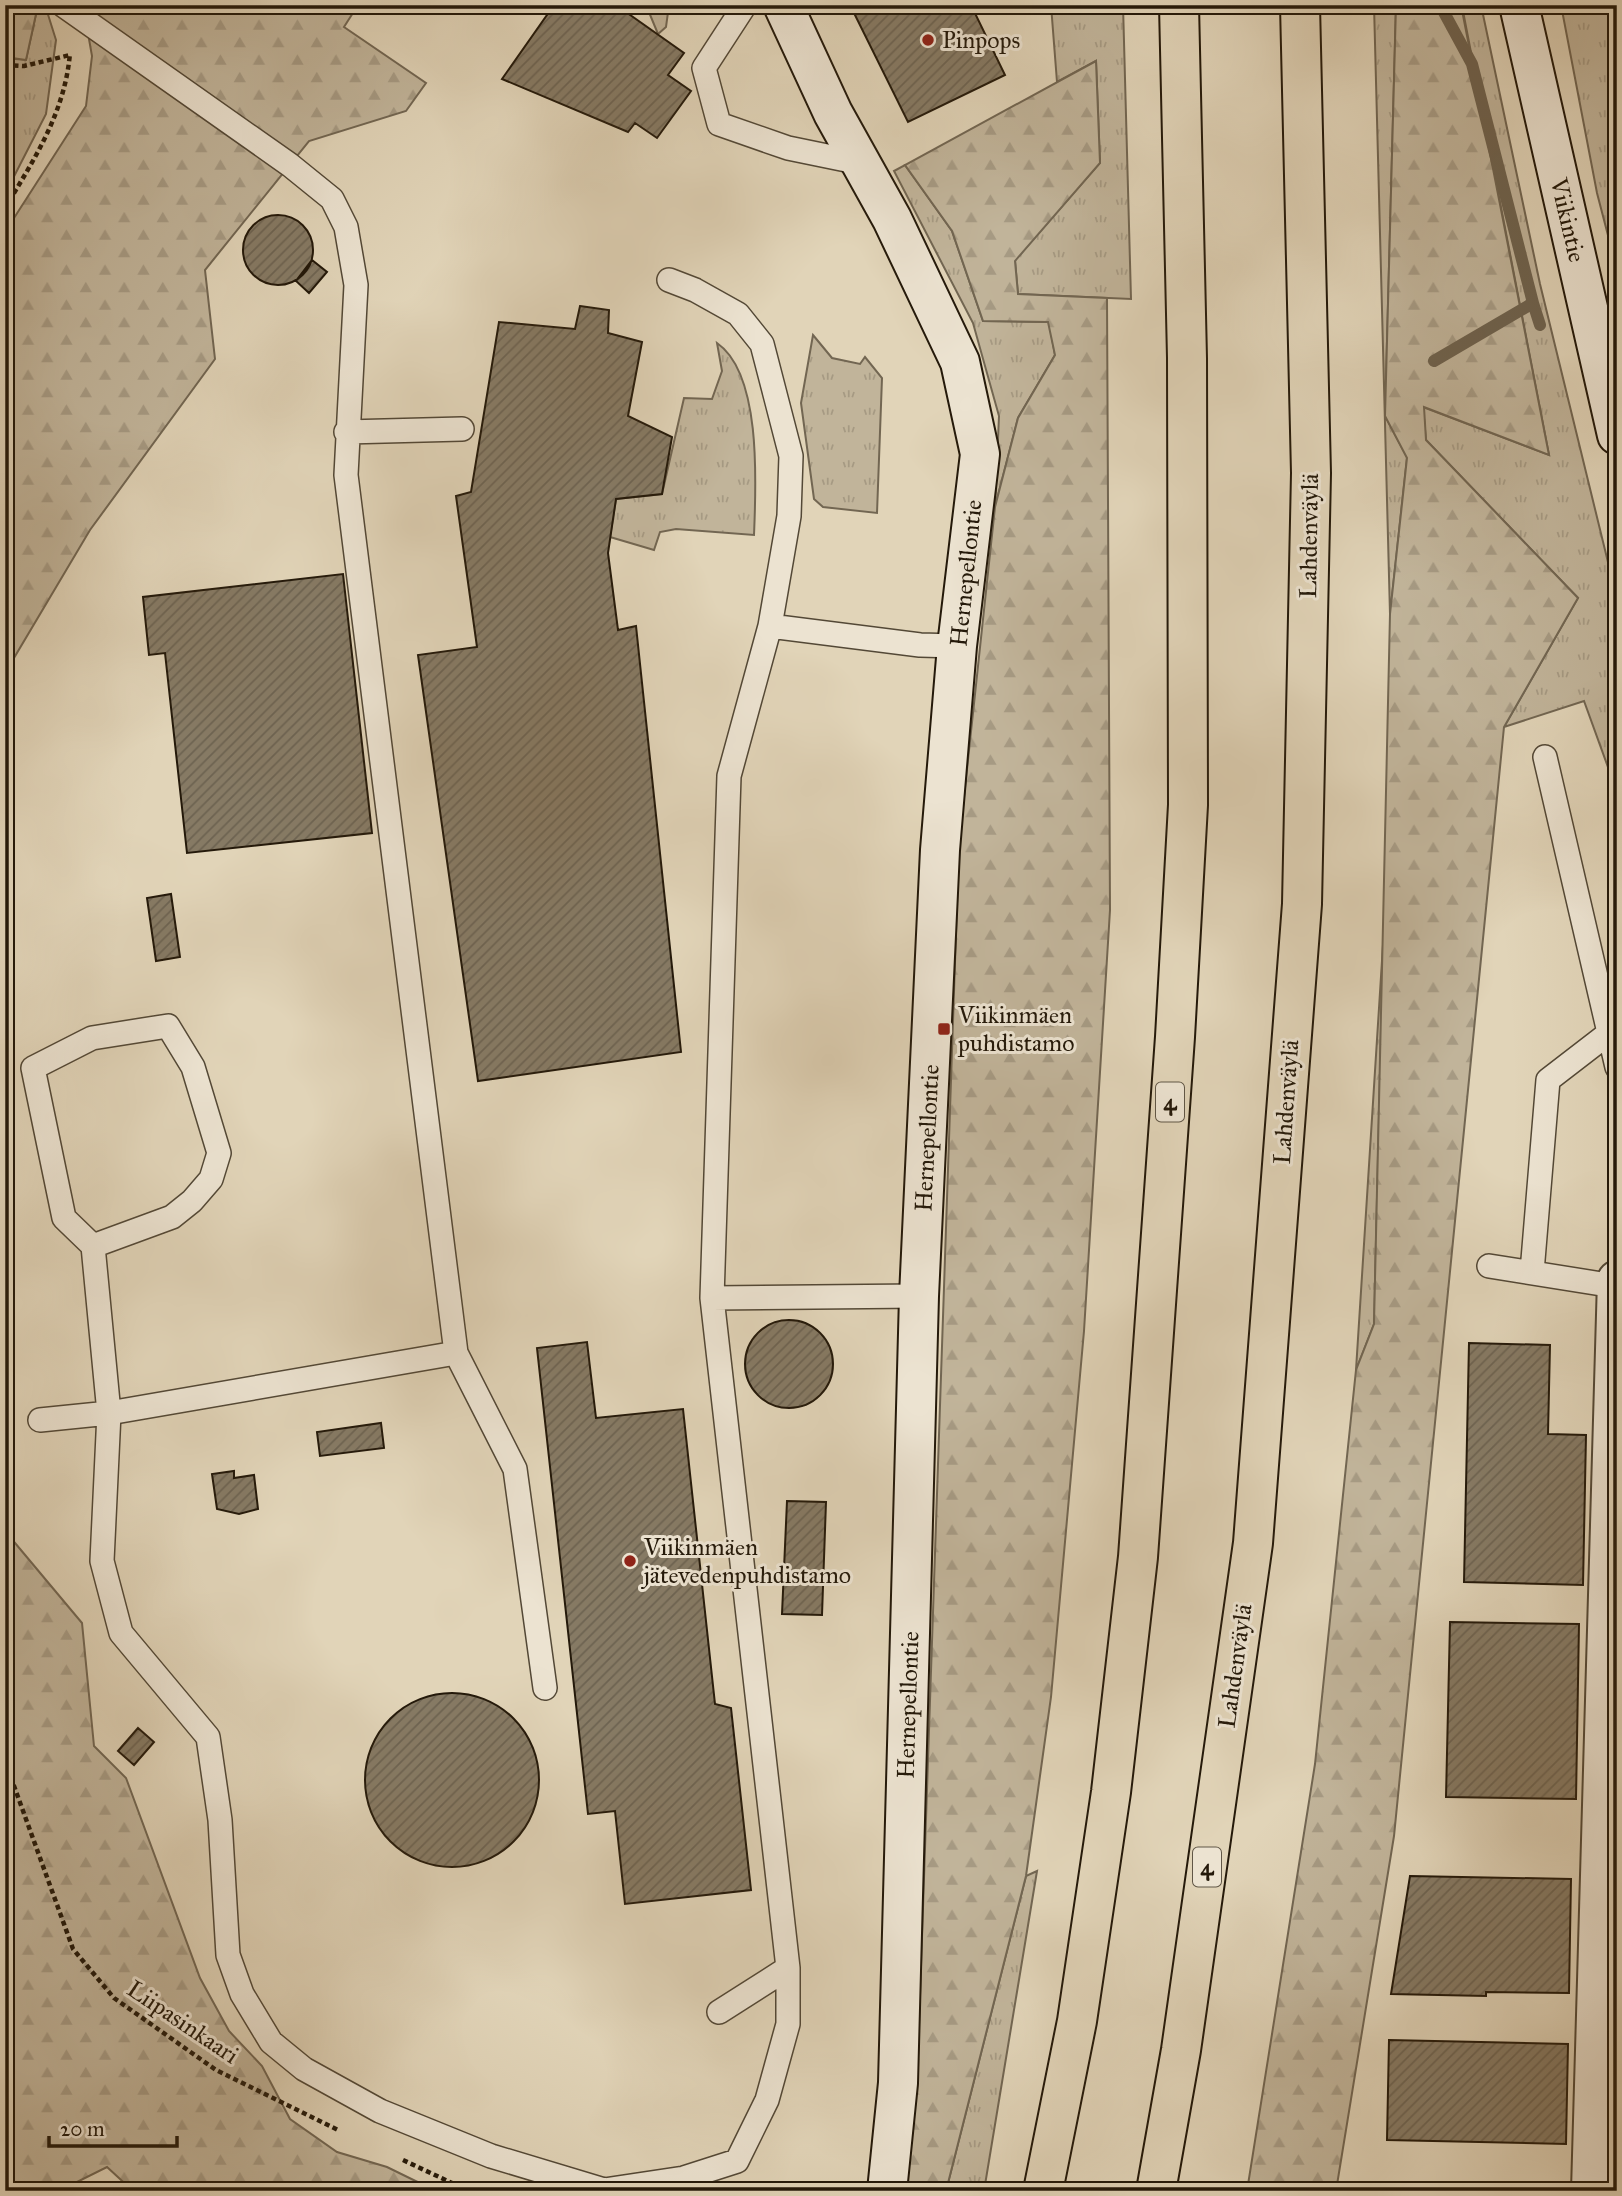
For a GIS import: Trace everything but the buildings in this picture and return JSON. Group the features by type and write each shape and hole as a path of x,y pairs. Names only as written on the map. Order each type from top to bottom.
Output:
{"highway":[{"name":"4","path":"1043,2191 1077,2021 1111,1792 1138,1557 1175,1037 1188,805 1187,358 1179,5"},
{"name":"Lahdenväylä","path":"1156,2191 1181,2050 1253,1543 1302,904 1311,473 1300,5"}],"street":[{"name":"Hernepellontie","path":"783,5 833,113 892,219 960,362 979,454 957,646 940,849 919,1296 898,2069 887,2191"},
{"name":"Viikintie","path":"1519,5 1617,435"},
{"path":"1591,2191 1616,1283"}],"lane":[{"path":"63,5 290,165 332,199 346,227 356,285 346,432 346,475 456,1353 515,1469 545,1688"},
{"path":"745,5 704,68 719,124 788,148 861,163"},
{"path":"93,1247 172,1217 192,1201 211,1179 219,1153 193,1067 168,1026 92,1038 33,1068 64,1218 93,1247 109,1413 102,1561 121,1633 208,1738 220,1820 228,1955 242,1994 271,2042 304,2069 380,2111 479,2151 604,2190 684,2178 737,2161 767,2100 788,2024 788,1968 712,1298 729,776 770,626 789,516 791,456 762,344 738,314 695,290 669,280"},
{"path":"346,432 462,429"},
{"path":"770,626 920,645 957,646"},
{"path":"1545,757 1617,1067"},
{"path":"1532,1272 1548,1080 1609,1033"},
{"path":"1489,1266 1616,1283"},
{"path":"712,1298 919,1296"},
{"path":"40,1420 109,1413 456,1353"},
{"path":"719,2012 788,1968"}],"path":[{"path":"5,208 50,132 64,97 71,55 70,30 63,5"},
{"path":"5,65 24,66 71,55"},
{"name":"Liipasinkaari","path":"5,1761 73,1950 114,1998 216,2070 341,2131"},
{"path":"399,2158 469,2191"}],"green space":[{"path":"5,5 38,5 26,60 5,57"},
{"path":"38,5 45,5 56,40 46,114 5,194 5,58 26,60"},
{"path":"83,5 358,5 344,27 426,83 406,111 309,141 205,270 215,359 90,530 5,673 5,232 86,106 92,56"},
{"path":"646,5 669,5 666,27 658,34"},
{"path":"1051,5 1123,5 1131,299 1018,294 1015,260 1100,163 1096,61 1057,82"},
{"path":"1374,5 1396,5 1385,416 1407,457 1390,614"},
{"path":"1396,5 1461,5 1549,455 1424,407 1426,440 1578,598 1504,727 1394,1836 1336,2191 1247,2191 1315,1764 1356,1370 1374,1324 1390,614 1407,458 1385,416"},
{"path":"1481,5 1540,284 1617,599 1617,792 1584,701 1504,727 1578,598 1426,440 1423,407 1549,455 1462,6"},
{"path":"1561,5 1609,5 1617,41 1617,270 1597,193"},
{"path":"1096,61 1100,163 1015,261 1018,294 1107,298 1110,910 1084,1331 1051,1697 1026,1876 946,2191 903,2191 917,2085 959,844 995,507 1018,418 1055,355 1048,322 983,321 952,231 905,165"},
{"path":"905,165 952,231 983,321 1049,322 1055,355 1018,418 995,507 999,416 973,323 894,171"},
{"path":"813,335 832,358 860,364 865,357 882,378 877,513 823,507 814,499 801,403"},
{"path":"717,343 732,358 742,379 749,404 755,460 754,535 676,529 660,532 654,550 610,537 616,499 662,494 684,398 712,399 722,371"},
{"path":"1383,945 1374,1324 1356,1370"},
{"path":"5,1531 82,1623 94,1746 126,1778 200,1978 229,2031 262,2066 290,2119 337,2152 387,2167 436,2191 133,2191 107,2167 59,2191 5,2191"},
{"path":"1037,1871 984,2191 946,2191 1026,1876"}],"waterway":[{"path":"1434,361 1533,303 1472,64 1440,5"},
{"path":"1533,303 1540,325"}],"place":[{"name":"Pinpops","path":"928,40"},
{"name":"Viikinmäen puhdistamo","path":"944,1029"},
{"name":"Viikinmäen jätevedenpuhdistamo","path":"630,1561"}]}
